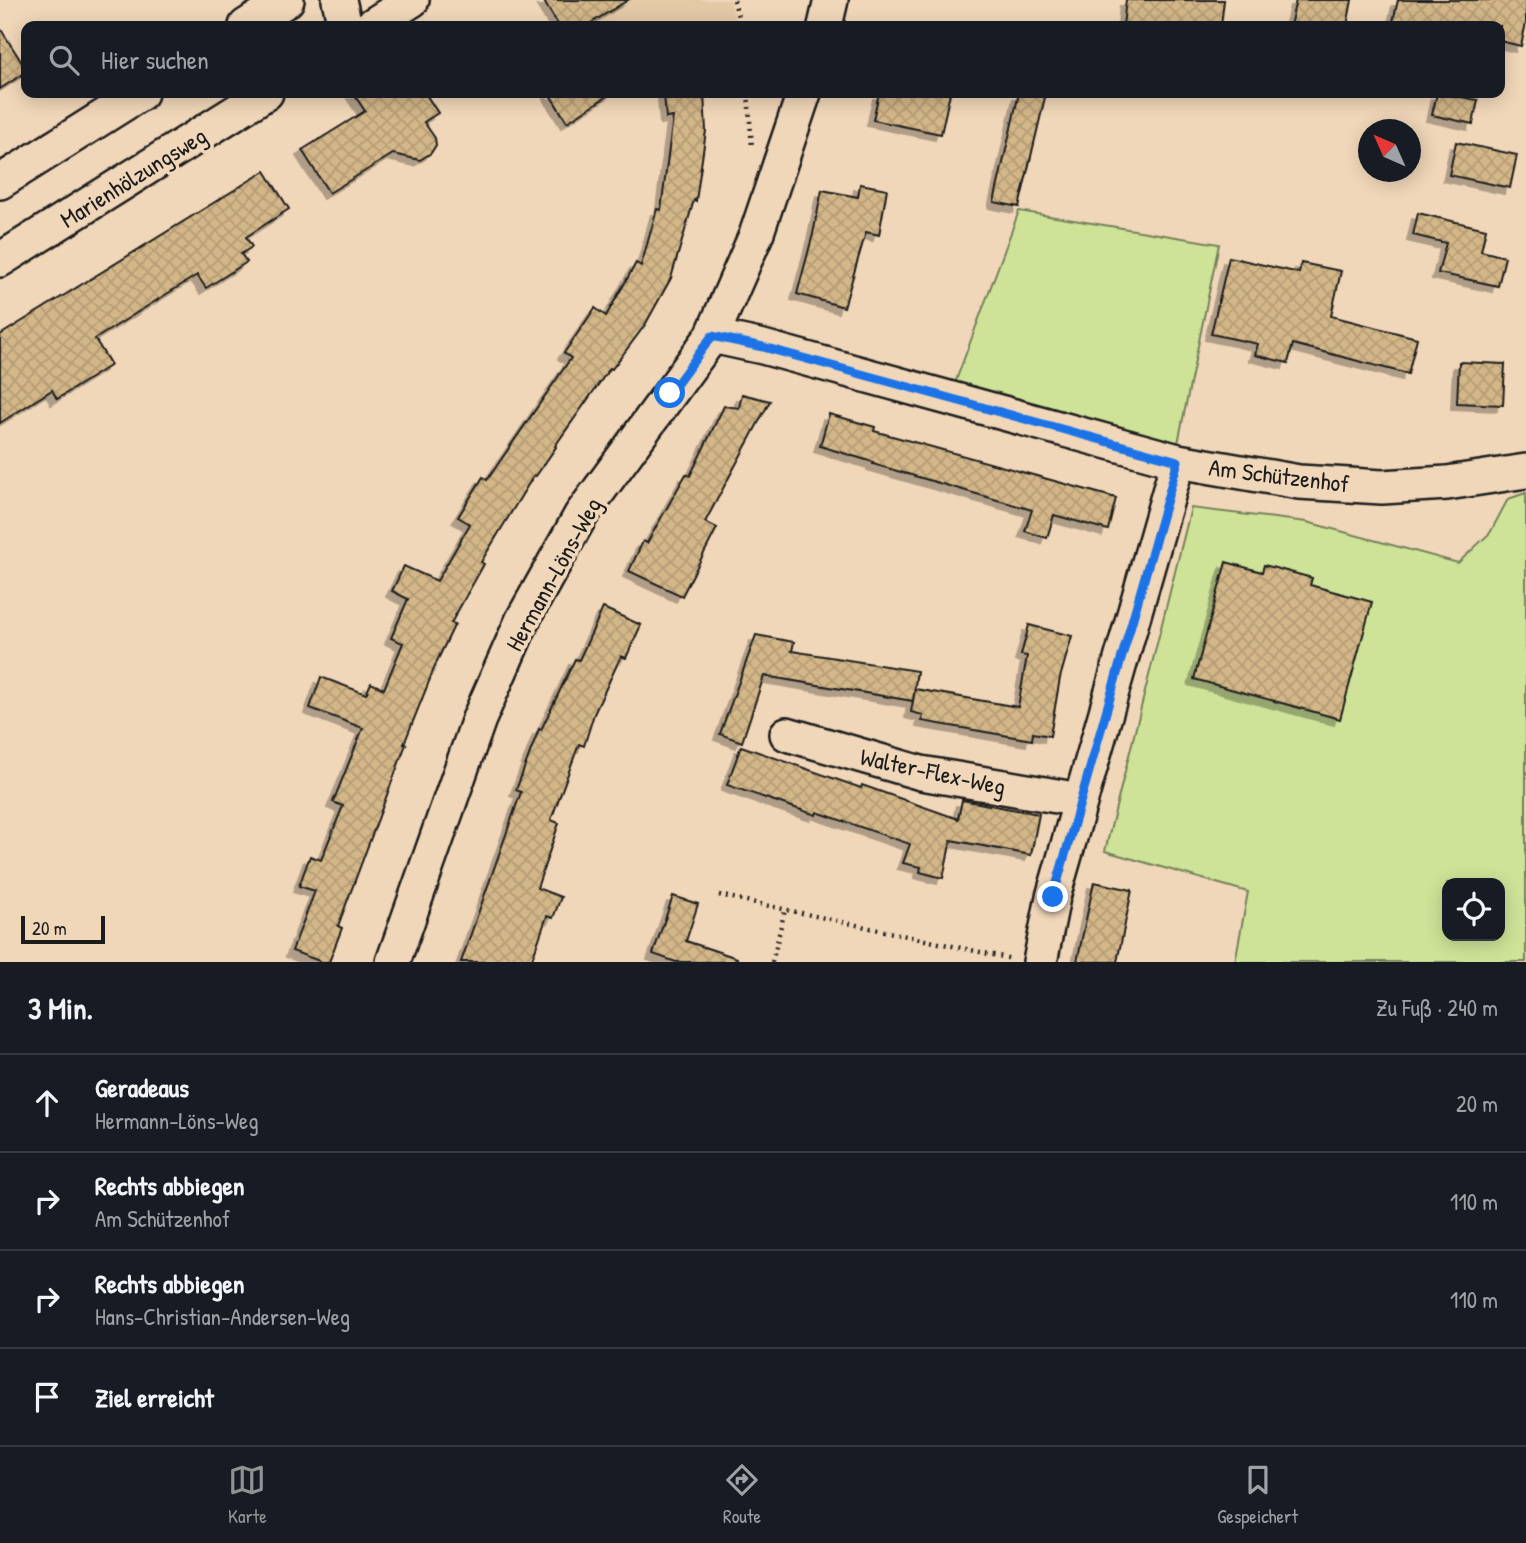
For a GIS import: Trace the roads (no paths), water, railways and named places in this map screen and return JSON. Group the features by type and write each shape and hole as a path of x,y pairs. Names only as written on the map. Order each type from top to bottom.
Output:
{"street":[{"path":"254,21 287,0"},
{"path":"339,0 344,21"},
{"path":"379,21 412,0"},
{"path":"826,21 831,0"},
{"path":"0,182 134,98"},
{"name":"Marienhölzungsweg","path":"0,260 258,98"},
{"name":"Hermann-Löns-Weg","path":"393,962 479,719 523,619 581,515 712,336 755,235 802,98"},
{"name":"Am Schützenhof","path":"712,336 763,347 1178,461 1299,482 1382,487 1447,483 1526,471"},
{"path":"1040,962 1053,897 1178,461"},
{"name":"Walter-Flex-Weg","path":"787,734 921,774 1080,800"}]}
